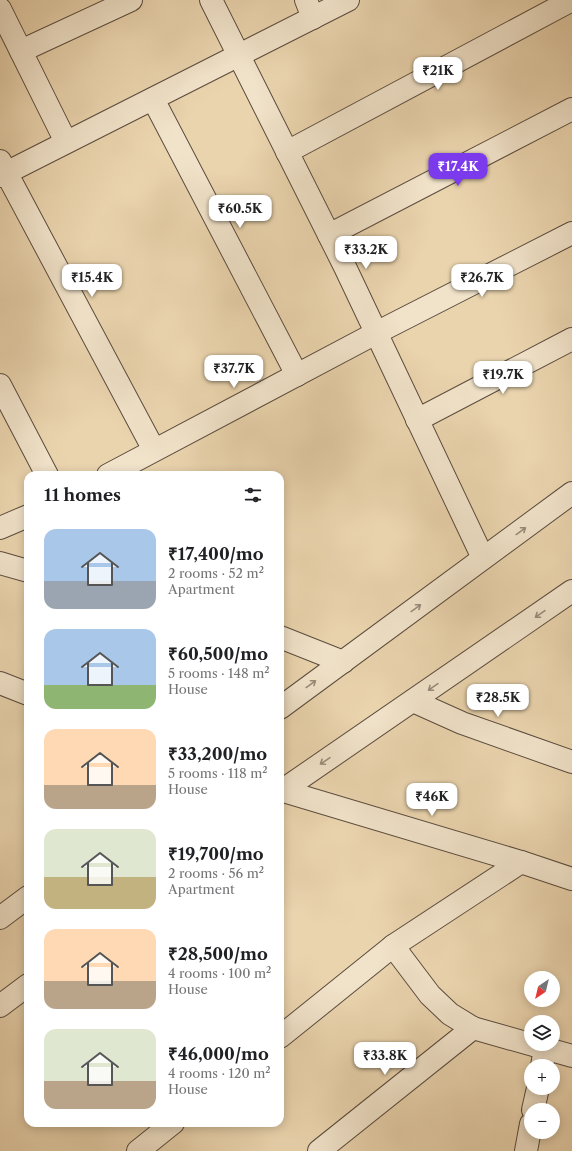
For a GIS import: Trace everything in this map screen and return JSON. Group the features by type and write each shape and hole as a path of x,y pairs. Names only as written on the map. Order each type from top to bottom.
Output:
{"street":[{"path":"21,51 94,8 130,0"},
{"path":"211,0 329,236 483,558"},
{"path":"154,450 2,170 66,142 238,55 310,9 348,0"},
{"path":"287,152 572,0"},
{"path":"0,8 66,142"},
{"path":"153,99 297,375"},
{"path":"329,236 572,109"},
{"path":"115,471 376,333 572,233"},
{"path":"417,420 572,339"},
{"path":"0,385 45,471"},
{"path":"284,705 572,493"},
{"path":"0,528 24,518"},
{"path":"0,564 24,570"},
{"path":"284,789 572,591"},
{"path":"284,640 343,662"},
{"path":"0,683 24,692"},
{"path":"413,701 462,723 572,762"},
{"path":"284,792 521,862 572,879"},
{"path":"284,1034 393,946 521,862"},
{"path":"0,918 24,900"},
{"path":"393,946 430,995 450,1014 473,1028 543,1057 572,1056"},
{"path":"0,1006 24,988"},
{"path":"319,1151 473,1028"},
{"path":"138,1151 168,1127"},
{"path":"526,1151 528,1139"}]}
